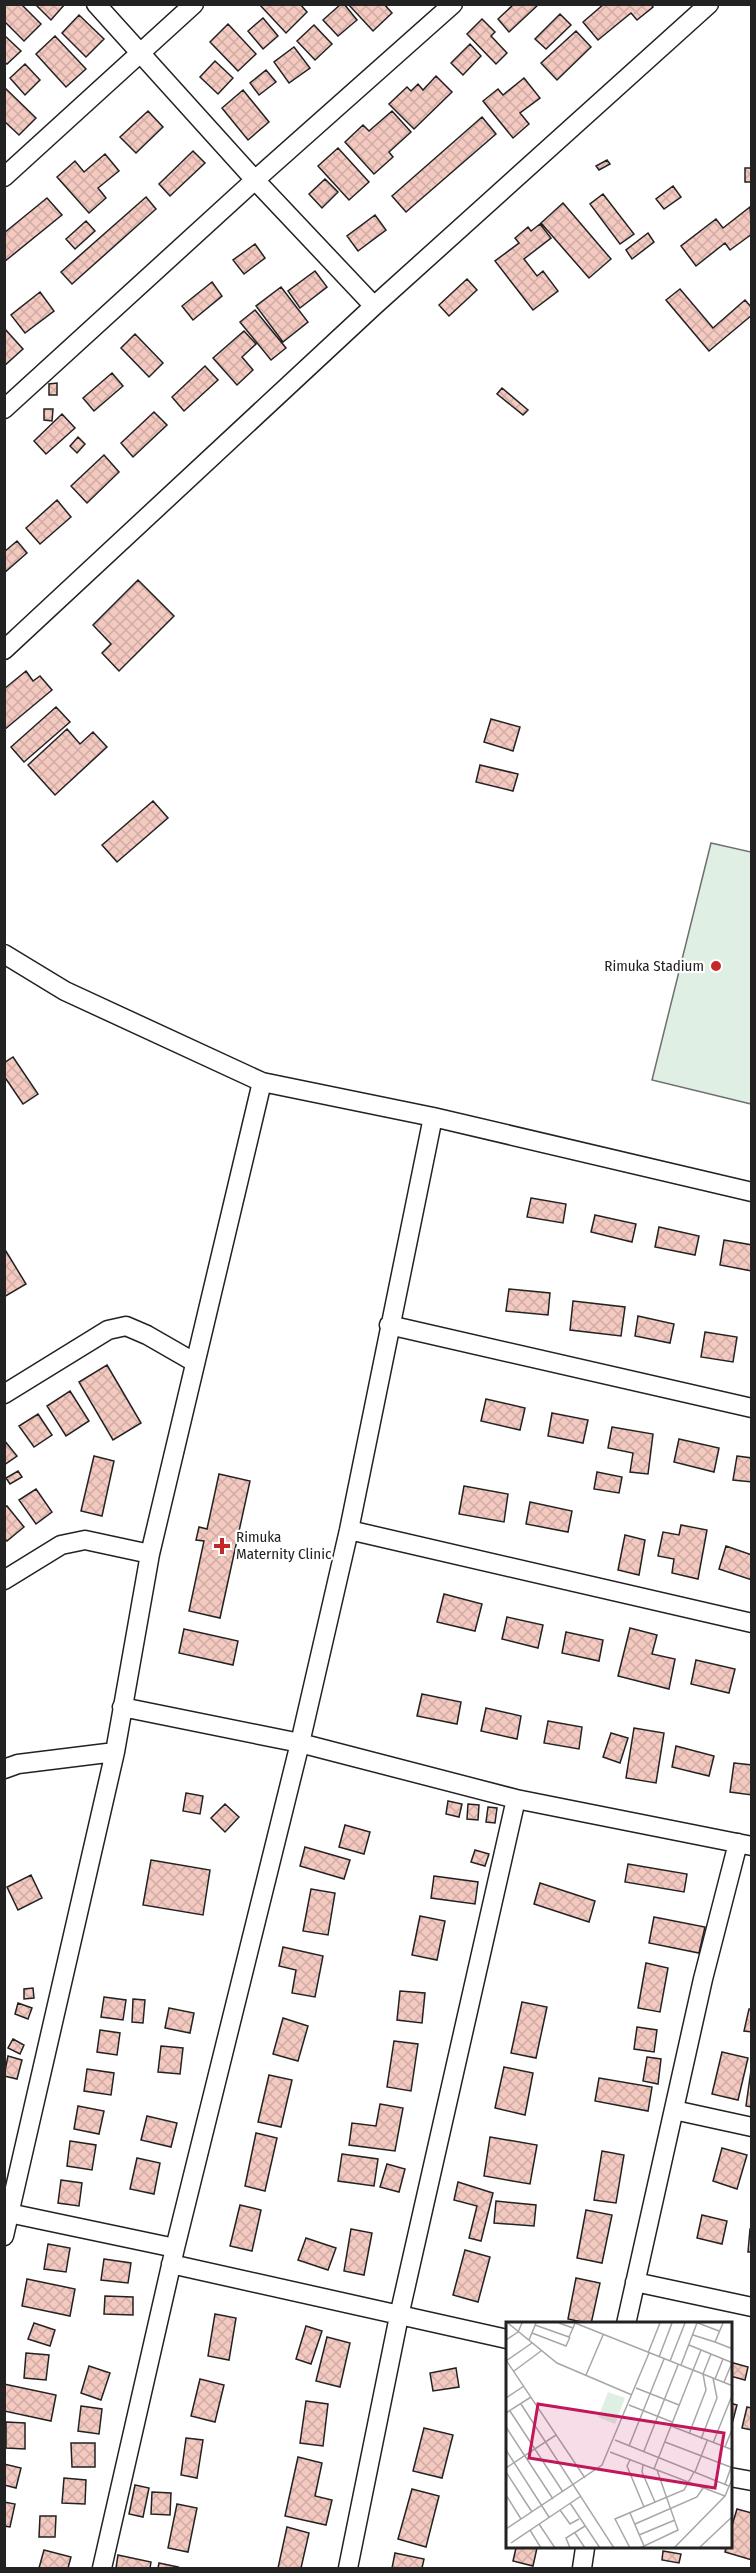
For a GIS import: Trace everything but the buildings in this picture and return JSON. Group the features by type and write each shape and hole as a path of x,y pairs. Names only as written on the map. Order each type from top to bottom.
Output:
{"street":[{"path":"96,4 255,180 374,306"},
{"path":"4,177 194,4"},
{"path":"4,409 255,180 453,4"},
{"path":"4,650 374,306 709,4"},
{"path":"4,954 65,991 262,1082 433,1117 752,1192"},
{"path":"4,2236 7,2213 115,1752 150,1554 262,1082"},
{"path":"102,2568 173,2256 300,1743 349,1530 433,1117"},
{"path":"389,1325 752,1408"},
{"path":"4,1394 108,1330 126,1326 147,1335 194,1362"},
{"path":"349,1530 752,1623"},
{"path":"4,1580 61,1545 85,1540 150,1554"},
{"path":"122,1707 300,1743 516,1799 745,1845 703,1979 626,2322"},
{"path":"4,1769 18,1764 115,1752"},
{"path":"348,2568 399,2316 516,1799"},
{"path":"674,2110 752,2127"},
{"path":"7,2213 399,2316 506,2339"},
{"path":"635,2282 752,2307"},
{"path":"732,2477 752,2481"},
{"path":"582,2568 585,2549"}],"green space":[{"name":"Rimuka Stadium","path":"711,843 751,852 751,1104 652,1080"}],"place":[{"name":"Rimuka Stadium","path":"716,966"},
{"name":"Rimuka Maternity Clinic","path":"222,1546"}]}
